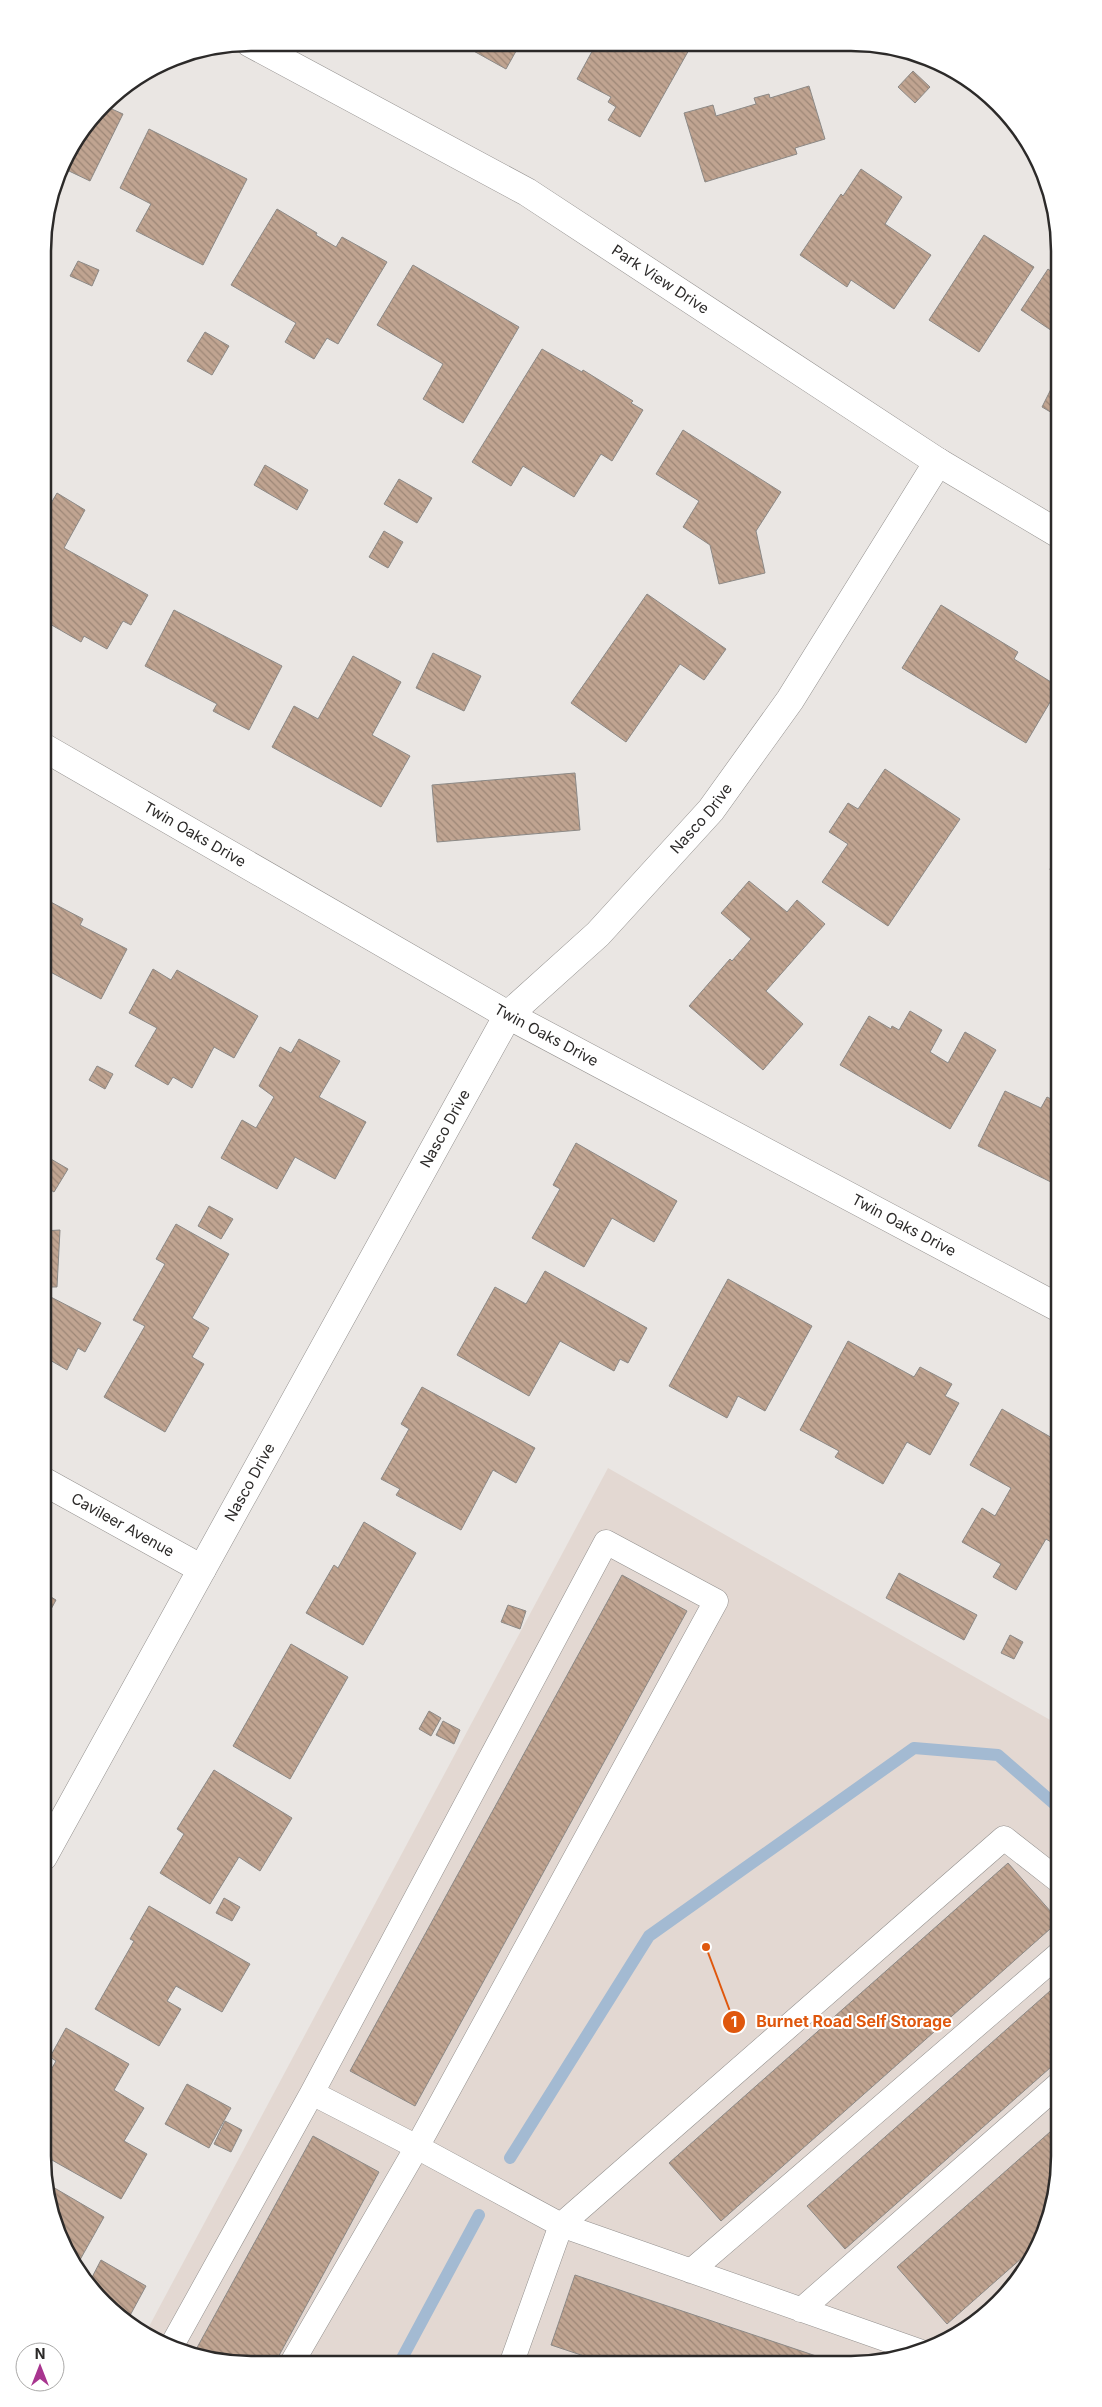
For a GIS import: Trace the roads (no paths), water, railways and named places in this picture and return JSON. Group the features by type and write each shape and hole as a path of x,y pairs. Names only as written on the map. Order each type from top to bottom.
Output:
{"street":[{"name":"Park View Drive","path":"265,51 527,192 938,462 1051,529"},
{"name":"Nasco Drive","path":"51,1843 508,1015 598,934 711,810 790,700 938,462"},
{"name":"Twin Oaks Drive","path":"51,752 508,1015 1051,1304"},
{"name":"Cavileer Avenue","path":"51,1485 202,1569"}],"lane":[{"path":"174,2341 312,2093 606,1542 716,1600 418,2147 296,2356"},
{"path":"521,2356 561,2226 1004,1838 1051,1875"},
{"path":"691,2271 1051,1961"},
{"path":"801,2310 1051,2091"},
{"path":"312,2093 418,2147 561,2226 908,2347"}],"waterway":[{"path":"510,2158 649,1936 914,1748 998,1755 1051,1801"},
{"path":"403,2356 479,2215"}],"place":[{"name":"Burnet Road Self Storage","path":"706,1947"}]}
